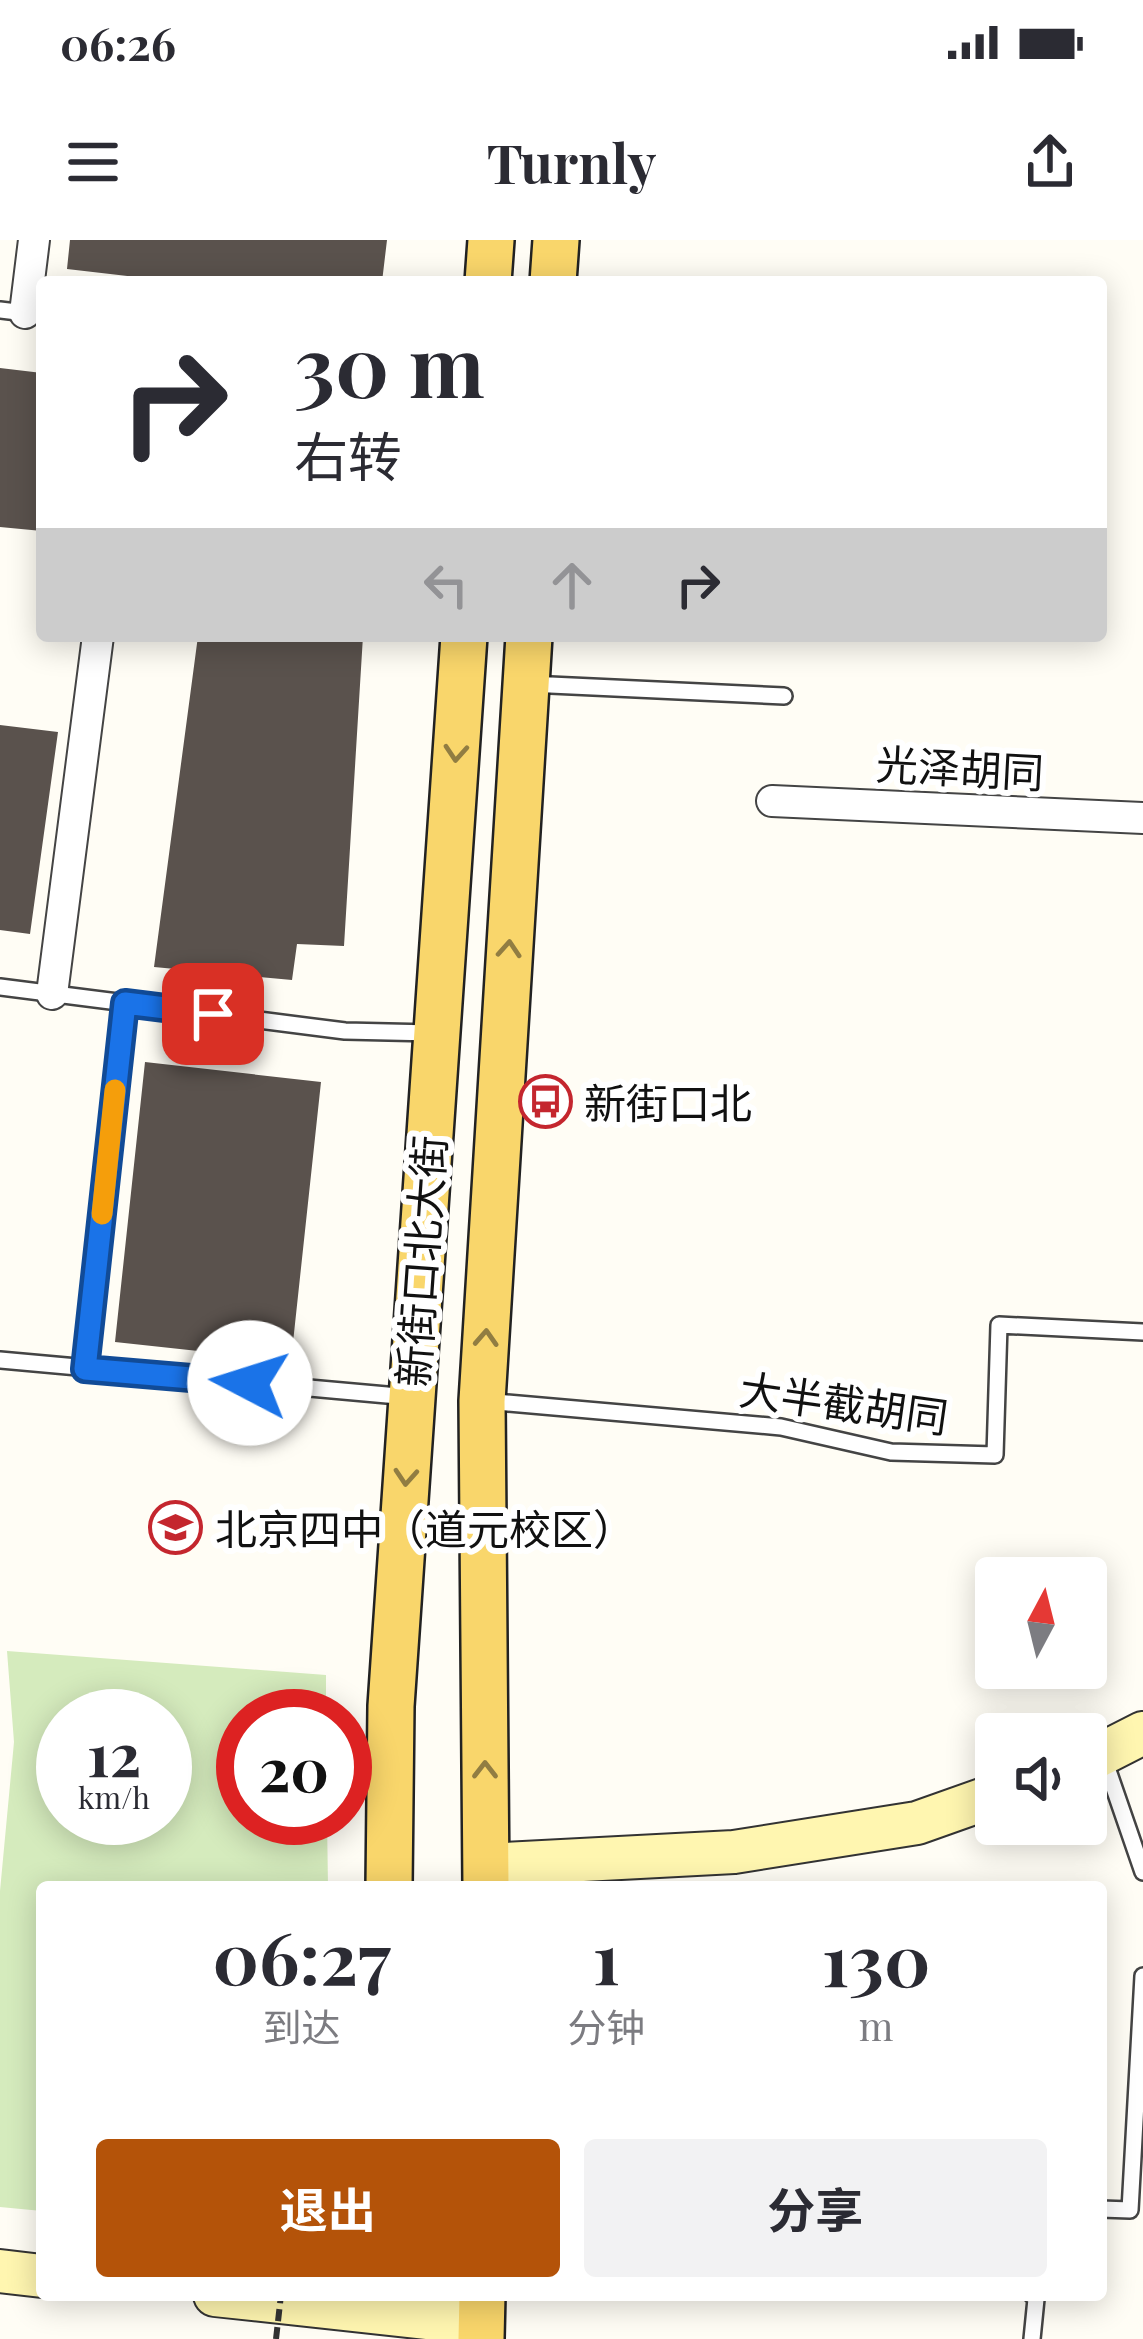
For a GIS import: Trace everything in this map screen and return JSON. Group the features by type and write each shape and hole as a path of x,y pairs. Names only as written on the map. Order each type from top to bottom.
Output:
{"main road":[{"path":"488,276 490,240"},
{"path":"553,276 556,240"},
{"name":"新街口北大街","path":"389,1881 391,1706 464,642"},
{"name":"新街口北大街","path":"486,1876 482,1401 529,642"}],"street":[{"path":"22,313 34,240"},
{"path":"52,994 97,642"},
{"name":"光泽胡同","path":"772,801 1143,818"},
{"path":"1107,1752 1143,1733"},
{"path":"486,1876 734,1852 917,1823 975,1802"},
{"path":"0,2272 36,2275"},
{"path":"302,2301 476,2313"}],"lane":[{"path":"526,684 784,696"},
{"path":"0,987 345,1030 436,1033"},
{"path":"85,1369 125,1003"},
{"name":"大半截胡同","path":"482,1401 781,1427 891,1452 995,1455 999,1325 1143,1332"},
{"path":"0,1360 411,1397"},
{"path":"1107,1789 1143,1872"},
{"path":"1107,2209 1130,2210 1143,1976"},
{"path":"1032,2339 1036,2301"}],"path":[{"path":"276,2339 280,2301"}],"green space":[{"path":"7,1651 326,1675 326,1689 216,1689 216,1845 327,1845 328,1881 36,1881 36,2210 0,2207 0,1891 14,1742"}],"building":[{"path":"70,240 387,240 383,276 127,276 67,269"},
{"path":"0,368 36,372 36,530 0,527"},
{"path":"197,642 363,642 344,946 297,944 292,980 154,967"},
{"path":"0,725 58,732 30,934 0,930"},
{"path":"145,1062 321,1082 291,1361 115,1342"}],"slow traffic":[{"path":"102,1214 115,1090"}],"place":[{"name":"新街口北","path":"545,1102"},
{"name":"北京四中（道元校区）","path":"176,1528"}],"route":[{"path":"213,1014 125,1003 85,1369 250,1383"}]}
